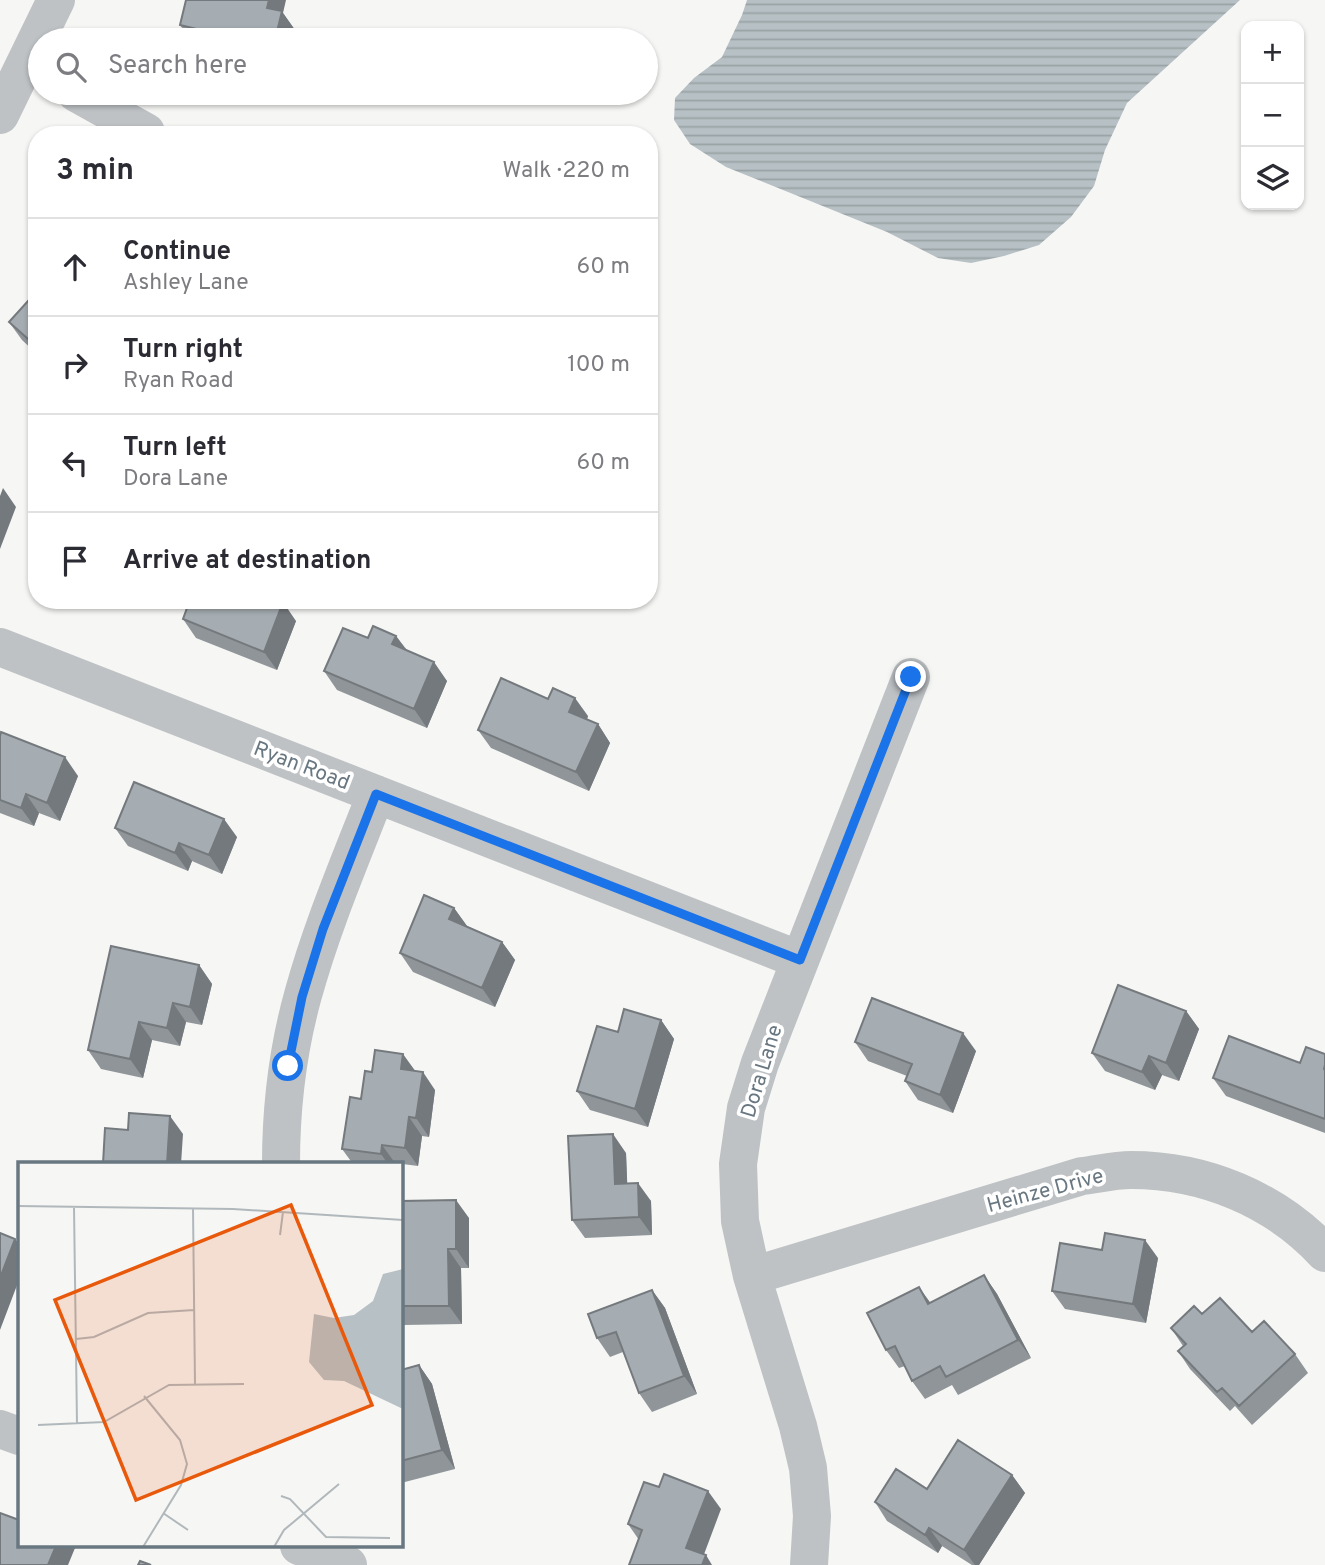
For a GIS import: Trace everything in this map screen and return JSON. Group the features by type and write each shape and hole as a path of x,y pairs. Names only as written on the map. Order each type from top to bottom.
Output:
{"street":[{"path":"46,28 56,0"},
{"path":"0,115 28,75"},
{"path":"98,105 135,126"},
{"name":"Ryan Road","path":"0,647 800,960"},
{"name":"Dora Lane","path":"809,1565 812,1516 808,1468 743,1239 738,1164 746,1108 760,1063 911,677"},
{"path":"281,1162 288,1066 302,997 323,929 376,794"},
{"name":"Heinze Drive","path":"752,1276 1082,1176 1127,1170 1195,1177 1238,1191 1278,1212 1325,1253"},
{"path":"0,1429 18,1436"},
{"path":"304,1548 348,1565"}],"shaded area":[{"path":"747,0 1240,0 1127,103 1105,150 1094,186 1071,217 1039,245 971,263 938,258 887,232 726,167 690,144 674,120 675,98 694,78 722,57"}],"building":[{"path":"186,0 269,0 267,8 282,11 278,28 192,28 180,25"},
{"path":"28,301 28,339 9,322"},
{"path":"187,609 280,609 264,652 183,619"},
{"path":"373,626 396,636 392,644 434,662 414,709 324,671 343,628 368,638"},
{"path":"501,678 548,699 553,688 575,698 569,712 598,724 576,772 478,730"},
{"path":"1,732 65,757 47,803 26,794 21,808 0,800"},
{"path":"134,782 224,819 209,855 179,843 175,853 115,828"},
{"path":"424,895 454,908 449,919 502,942 482,988 400,953"},
{"path":"111,946 199,965 190,1007 173,1003 167,1028 139,1022 130,1059 88,1050"},
{"path":"1118,985 1186,1011 1166,1063 1149,1056 1142,1072 1092,1053"},
{"path":"872,998 963,1033 940,1095 905,1081 912,1064 855,1042"},
{"path":"624,1009 661,1020 635,1109 577,1091 597,1026 618,1032"},
{"path":"1229,1036 1300,1063 1306,1047 1325,1054 1325,1119 1213,1078"},
{"path":"375,1050 403,1054 401,1069 423,1072 416,1118 409,1117 405,1148 382,1145 381,1154 342,1149 350,1097 361,1099 365,1071 372,1072"},
{"path":"129,1113 170,1116 167,1162 103,1162 105,1128 128,1130"},
{"path":"613,1134 615,1184 638,1183 639,1217 572,1220 568,1136"},
{"path":"456,1200 456,1249 448,1249 449,1306 402,1306 402,1201"},
{"path":"0,1233 15,1239 0,1278"},
{"path":"1105,1233 1145,1240 1133,1304 1052,1291 1060,1243 1102,1250"},
{"path":"984,1275 1018,1340 946,1377 940,1366 912,1381 895,1346 886,1350 867,1313 919,1287 928,1304"},
{"path":"652,1290 684,1376 639,1393 616,1332 597,1338 588,1314"},
{"path":"1220,1298 1252,1332 1264,1321 1295,1354 1239,1406 1222,1388 1217,1392 1178,1351 1186,1344 1171,1328 1194,1306 1202,1314"},
{"path":"419,1365 442,1450 402,1461 402,1370"},
{"path":"958,1440 1012,1475 964,1550 929,1528 925,1535 875,1502 896,1469 927,1489"},
{"path":"664,1474 708,1491 686,1548 706,1555 702,1565 629,1565 642,1530 628,1524 644,1482 659,1487"},
{"path":"0,1513 18,1520 18,1548 55,1548 48,1565 0,1565"}],"route":[{"path":"288,1066 302,997 323,929 376,794 800,960 911,677"}]}
